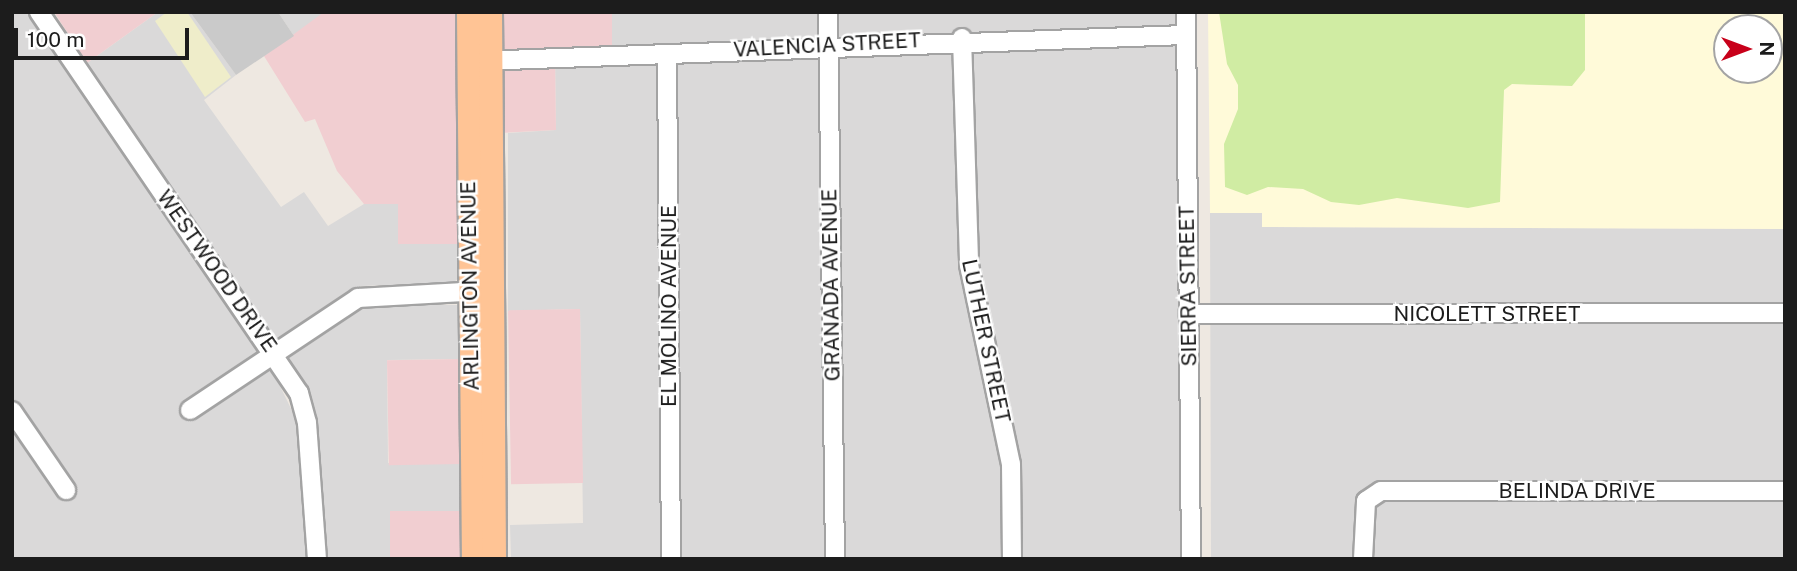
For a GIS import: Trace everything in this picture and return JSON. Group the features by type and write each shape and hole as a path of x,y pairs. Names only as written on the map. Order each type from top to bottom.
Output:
{"main road":[{"name":"ARLINGTON AVENUE","path":"468,12 479,61 480,291 473,559"},
{"name":"ARLINGTON AVENUE","path":"479,61 490,12"},
{"name":"ARLINGTON AVENUE","path":"480,291 494,559"}],"street":[{"name":"WESTWOOD DRIVE","path":"39,12 299,393 307,423 317,559"},
{"name":"GRANADA AVENUE","path":"828,12 835,559"},
{"name":"SIERRA STREET","path":"1186,12 1191,559"},
{"name":"VALENCIA STREET","path":"479,61 667,54 828,43 1186,34"},
{"name":"LUTHER STREET","path":"962,38 969,265 1011,464 1012,559"},
{"name":"EL MOLINO AVENUE","path":"667,54 671,559"},
{"path":"190,410 358,298 480,291"},
{"name":"NICOLETT STREET","path":"1188,314 1785,313"},
{"path":"12,411 66,490"},
{"name":"BELINDA DRIVE","path":"1363,559 1363,514 1371,495 1785,492"}],"shaded area":[{"path":"12,12 31,12 262,349 298,423 308,559 12,559"},
{"path":"54,12 158,12 87,63"},
{"path":"158,12 190,12 236,75 204,100 281,207 304,192 328,226 364,204 398,203 461,244 461,276 453,283 361,286 274,342 87,63"},
{"path":"167,12 187,12 231,77 205,97 155,21"},
{"path":"190,12 278,12 294,36 236,75"},
{"path":"278,12 324,12 327,16 294,36"},
{"path":"324,12 458,12 461,244 398,244 398,204 364,204 337,171 315,119 305,122 264,56"},
{"path":"499,12 612,12 612,53 555,56 556,130 500,133"},
{"path":"612,12 1181,12 1185,559 511,559 510,525 583,523 580,309 508,311 508,133 556,130 555,56 612,52"},
{"path":"1208,12 1785,12 1785,229 1262,227 1262,213 1210,213"},
{"path":"1210,213 1262,213 1263,227 1785,229 1785,559 1211,559"},
{"path":"368,302 458,305 460,359 387,360 388,463 462,464 464,511 390,511 391,559 326,559 314,413 287,355"},
{"path":"580,309 583,483 511,484 508,310"},
{"path":"460,359 462,464 389,465 387,360"},
{"path":"390,511 464,511 464,559 390,559"}],"green space":[{"path":"1219,12 1585,12 1585,70 1572,86 1512,84 1504,90 1500,202 1468,208 1397,198 1359,205 1331,202 1303,189 1268,187 1247,195 1225,187 1224,144 1238,109 1238,85 1227,64"}]}
